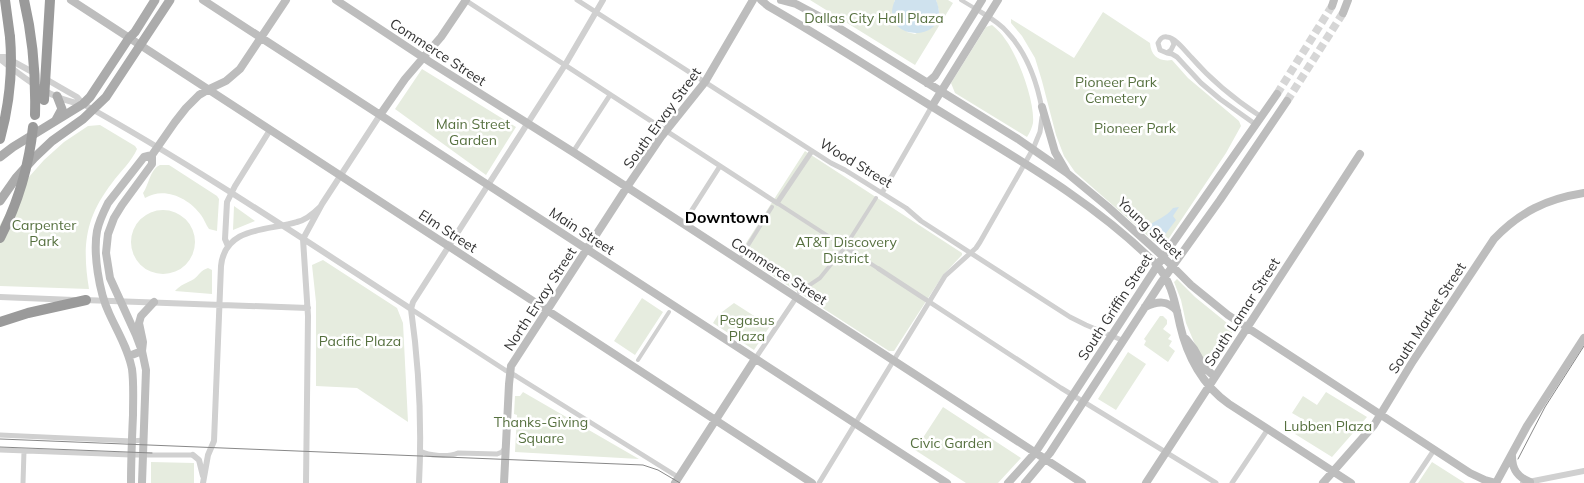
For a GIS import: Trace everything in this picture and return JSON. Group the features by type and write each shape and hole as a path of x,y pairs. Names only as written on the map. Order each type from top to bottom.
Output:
{"highway":[{"path":"0,139 10,89 10,37 5,0"},
{"path":"0,238 14,207 24,176 35,115 34,55 24,0"},
{"path":"35,115 44,100 50,0"},
{"path":"0,5 10,37"},
{"path":"0,322 28,312 86,300"}],"main road":[{"name":"Elm Street","path":"71,0 812,483"},
{"path":"0,157 83,104 90,97 155,0"},
{"path":"0,201 20,174 47,146 94,110 112,88 170,0"},
{"name":"Main Street","path":"203,0 947,483"},
{"path":"142,483 146,370 142,351 129,318 112,285 106,252 108,234 114,218 122,205 152,164 152,155 186,108 199,95 236,74 286,0"},
{"name":"Commerce Street","path":"336,0 423,58 798,295 893,360 1082,483"},
{"path":"380,115 405,79 441,37 465,0"},
{"name":"South Ervay Street","path":"587,249 666,132 705,82 753,0"},
{"name":"Young Street","path":"760,0 1025,164 1097,212 1157,265 1166,276"},
{"name":"Young Street","path":"781,0 810,10 1033,149 1067,173 1108,207 1208,299 1246,328 1470,473 1496,483"},
{"path":"799,0 826,20"},
{"path":"927,83 935,76 982,0"},
{"path":"932,106 998,0"},
{"path":"1342,13 1348,0"},
{"name":"South Griffin Street","path":"1008,483 1035,453 1074,396 1157,265 1277,94"},
{"path":"55,121 62,109 57,96"},
{"name":"South Griffin Street","path":"1025,483 1045,460 1145,307 1287,101"},
{"path":"47,146 48,141 53,135 77,118 83,104"},
{"path":"1042,107 1055,152 1067,173"},
{"path":"1260,116 1264,127 1263,137"},
{"name":"South Lamar Street","path":"1146,483 1360,154"},
{"path":"131,483 132,367 129,356 104,301 96,254 97,230 104,210 118,189 144,157 152,155"},
{"path":"1228,162 1241,170"},
{"name":"South Market Street","path":"1323,483 1374,425 1408,369 1494,239 1507,226 1532,209 1560,198 1584,193"},
{"name":"North Ervay Street","path":"504,483 511,366 587,249"},
{"path":"1166,276 1176,302 1183,335 1193,360 1210,386 1224,400 1350,483"},
{"path":"142,351 143,342 139,323 141,316 154,302"},
{"path":"1145,307 1158,302 1164,302 1178,312"},
{"path":"115,325 121,319 129,318"},
{"path":"1183,335 1194,349 1204,367 1215,377"},
{"path":"1496,483 1527,426 1583,339"},
{"path":"129,356 142,351"},
{"path":"676,480 755,359"},
{"path":"1512,456 1512,464 1516,472 1526,483"}],"street":[{"path":"465,0 720,166 775,205 879,269 1074,396 1216,483"},
{"name":"Wood Street","path":"577,0 812,151 906,208 921,221 1070,317 1124,341"},
{"path":"419,483 420,451 417,364 412,309 414,302 565,66 603,0"},
{"path":"819,483 945,276 976,248 980,242 1025,164 1040,132 1042,107 1034,78 1019,47 1008,32 961,0"},
{"path":"1255,124 1220,98 1172,54 1160,50 1159,40 1165,37 1172,39 1220,87 1260,116"},
{"path":"1167,53 1174,46 1172,39"},
{"path":"0,58 5,57 67,91 77,97 83,104"},
{"path":"0,58 27,81 70,102 83,104 158,147 676,480"},
{"path":"573,152 610,95"},
{"path":"882,194 932,106"},
{"path":"306,483 308,308 303,239 322,204 380,115"},
{"path":"228,246 225,238 226,207 231,193 270,130"},
{"path":"742,255 812,151"},
{"path":"683,224 720,166"},
{"path":"755,359 798,295 820,278 844,247 876,198"},
{"path":"203,481 208,455 214,441 222,259 228,246 245,234 296,223 306,218 322,204"},
{"path":"0,297 308,308"},
{"path":"638,360 669,312"},
{"path":"1232,483 1268,429"},
{"path":"0,435 144,440"},
{"path":"420,451 427,454 497,454 505,448"},
{"path":"0,450 131,455 193,455 200,463 203,481"},
{"path":"1412,483 1434,450"},
{"path":"23,483 24,451"},
{"path":"1526,483 1584,471"}],"green space":[{"name":"Dallas City Hall Plaza","path":"810,0 895,0 894,3 907,32 915,34 935,23 939,11 936,0 948,0 953,3 915,65"},
{"name":"Pioneer Park","path":"1103,12 1150,43 1156,57 1163,60 1172,60 1188,78 1239,121 1241,126 1226,153 1165,244 1157,244 1075,172 1064,156 1056,135 1035,58 1022,36 1011,23 1011,19 1074,58"},
{"path":"992,25 1001,33 1015,56 1028,91 1033,123 1027,137 955,93 951,83 986,27"},
{"name":"Main Street Garden","path":"422,69 516,127 486,175 395,109"},
{"name":"Carpenter Park","path":"100,125 137,149 103,196 91,221 86,246 89,289 0,286 0,225 20,187 44,160 64,142 88,126"},
{"name":"AT&T Discovery District","path":"805,151 962,253 943,275 894,351 889,351 739,254"},
{"path":"160,165 169,165 217,196 219,199 217,231 209,229 196,209 183,199 160,193 145,198 143,193 154,170"},
{"path":"234,206 255,221 233,230"},
{"path":"157,210 169,210 186,219 193,230 195,242 193,254 186,265 169,274 157,274 145,269 136,260 131,248 131,236 136,224 145,215"},
{"name":"Pacific Plaza","path":"323,260 397,308 403,323 408,422 357,388 316,386 316,302 312,265"},
{"path":"208,268 212,270 212,294 175,291 194,279"},
{"path":"1177,279 1195,297 1232,327 1232,333 1208,365 1205,364 1186,323 1181,300 1174,282"},
{"path":"642,298 663,312 635,355 614,341"},
{"name":"Pegasus Plaza","path":"734,303 770,326 754,350 713,323 718,315"},
{"path":"1160,316 1167,320 1167,324 1163,329 1171,335 1168,339 1172,341 1169,346 1175,351 1168,362 1144,345 1146,341 1144,339"},
{"path":"1128,352 1146,364 1116,410 1098,399"},
{"name":"Thanks-Giving Square","path":"523,392 639,459 515,452 517,415 514,414 515,396 520,396"},
{"name":"Lubben Plaza","path":"1326,392 1367,417 1332,457 1295,434 1304,420 1292,413 1303,396 1317,405"},
{"name":"Civic Garden","path":"943,407 1021,458 998,483 966,483 915,450"},
{"path":"151,462 194,463 194,483 151,483"},
{"path":"1432,462 1465,483 1418,483"}],"water":[{"path":"895,0 936,0 939,15 935,25 926,31 916,33 905,31 896,24 892,14"},
{"path":"1179,207 1173,216 1176,220 1164,236 1158,237 1147,227 1168,214 1173,208"}],"tunnel":[{"path":"1277,94 1332,6"},
{"path":"1287,101 1343,13"}],"tram line":[{"path":"1518,459 1545,407 1584,346"},
{"path":"0,439 643,465 658,470 680,483"},
{"path":"0,447 152,453"}],"district":[{"name":"Downtown","path":"727,217"}],"park label":[{"name":"Pioneer Park Cemetery","path":"1116,90"}]}
